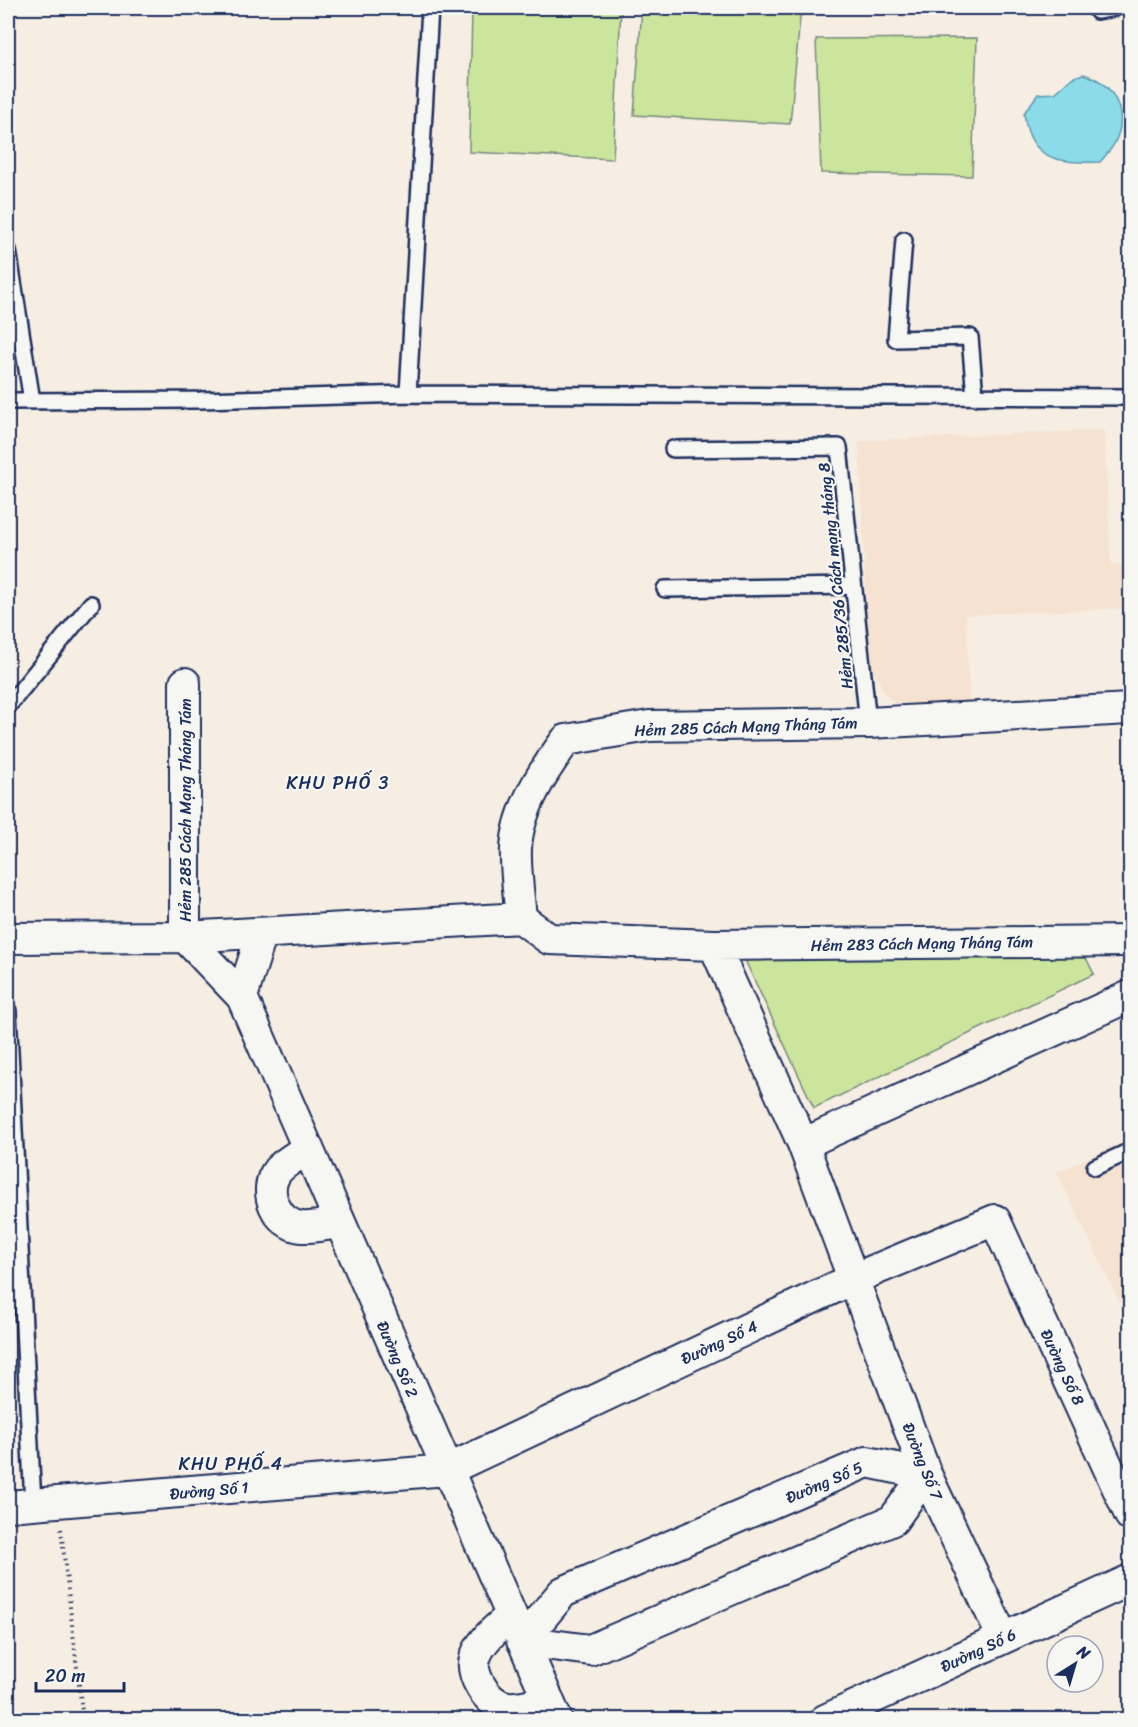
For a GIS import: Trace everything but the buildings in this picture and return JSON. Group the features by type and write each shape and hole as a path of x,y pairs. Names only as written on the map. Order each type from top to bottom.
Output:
{"street":[{"name":"Hẻm 285 Cách Mạng Tháng Tám","path":"184,683 185,937"},
{"name":"Hẻm 285 Cách Mạng Tháng Tám","path":"8,938 185,937 521,918 516,847 528,800 542,773 566,740 649,726 868,723 1131,709"},
{"name":"Hẻm 283 Cách Mạng Tháng Tám","path":"521,918 549,939 714,945 1131,941"},
{"path":"242,997 262,933"},
{"name":"Đường Số 2","path":"185,937 242,997 552,1710"},
{"path":"714,945 803,1144 853,1279"},
{"path":"803,1144 1131,996"},
{"path":"308,1148 278,1170 271,1185 270,1201 281,1215 301,1227 340,1223"},
{"name":"Đường Số 4","path":"447,1470 853,1279 995,1220"},
{"name":"Đường Số 8","path":"995,1220 1131,1515"},
{"name":"Đường Số 7","path":"853,1279 927,1474 1003,1638"},
{"name":"Đường Số 5","path":"552,1710 499,1707 486,1697 477,1680 473,1664 481,1646 516,1629 563,1592 867,1462 927,1474"},
{"name":"Đường Số 1","path":"33,1504 447,1470"},
{"path":"516,1629 590,1650 894,1520 927,1474"},
{"name":"Đường Số 6","path":"825,1719 1131,1580"}],"lane":[{"path":"408,394 430,8"},
{"path":"1097,11 1115,8"},
{"path":"904,240 896,339 970,336 975,397"},
{"path":"8,250 32,401"},
{"path":"8,401 200,400 408,394 1131,398"},
{"name":"Hẻm 285/36 Cách mạng tháng 8","path":"674,449 839,447 868,723"},
{"path":"665,589 853,586"},
{"path":"8,706 91,604"},
{"path":"8,1011 33,1504"},
{"path":"1095,1167 1131,1151"}],"path":[{"path":"33,1504 83,1719"}],"shaded area":[{"path":"1104,430 1111,565 1126,565 1128,608 966,615 969,702 896,704 884,692 869,660 859,441"},
{"path":"1130,1139 1130,1324 1057,1172"}],"green space":[{"path":"472,8 621,8 613,159 469,152"},
{"path":"642,8 801,8 790,124 634,115"},
{"path":"977,38 972,176 821,173 816,39"},
{"path":"1080,946 1094,974 814,1108 744,958"}],"water":[{"path":"1083,74 1094,78 1111,92 1119,111 1119,133 1113,146 1100,162 1072,162 1049,156 1039,150 1027,129 1024,113 1038,94 1055,93 1072,78"}],"district":[{"name":"KHU PHỐ 3","path":"338,783"},
{"name":"KHU PHỐ 4","path":"231,1464"}]}
